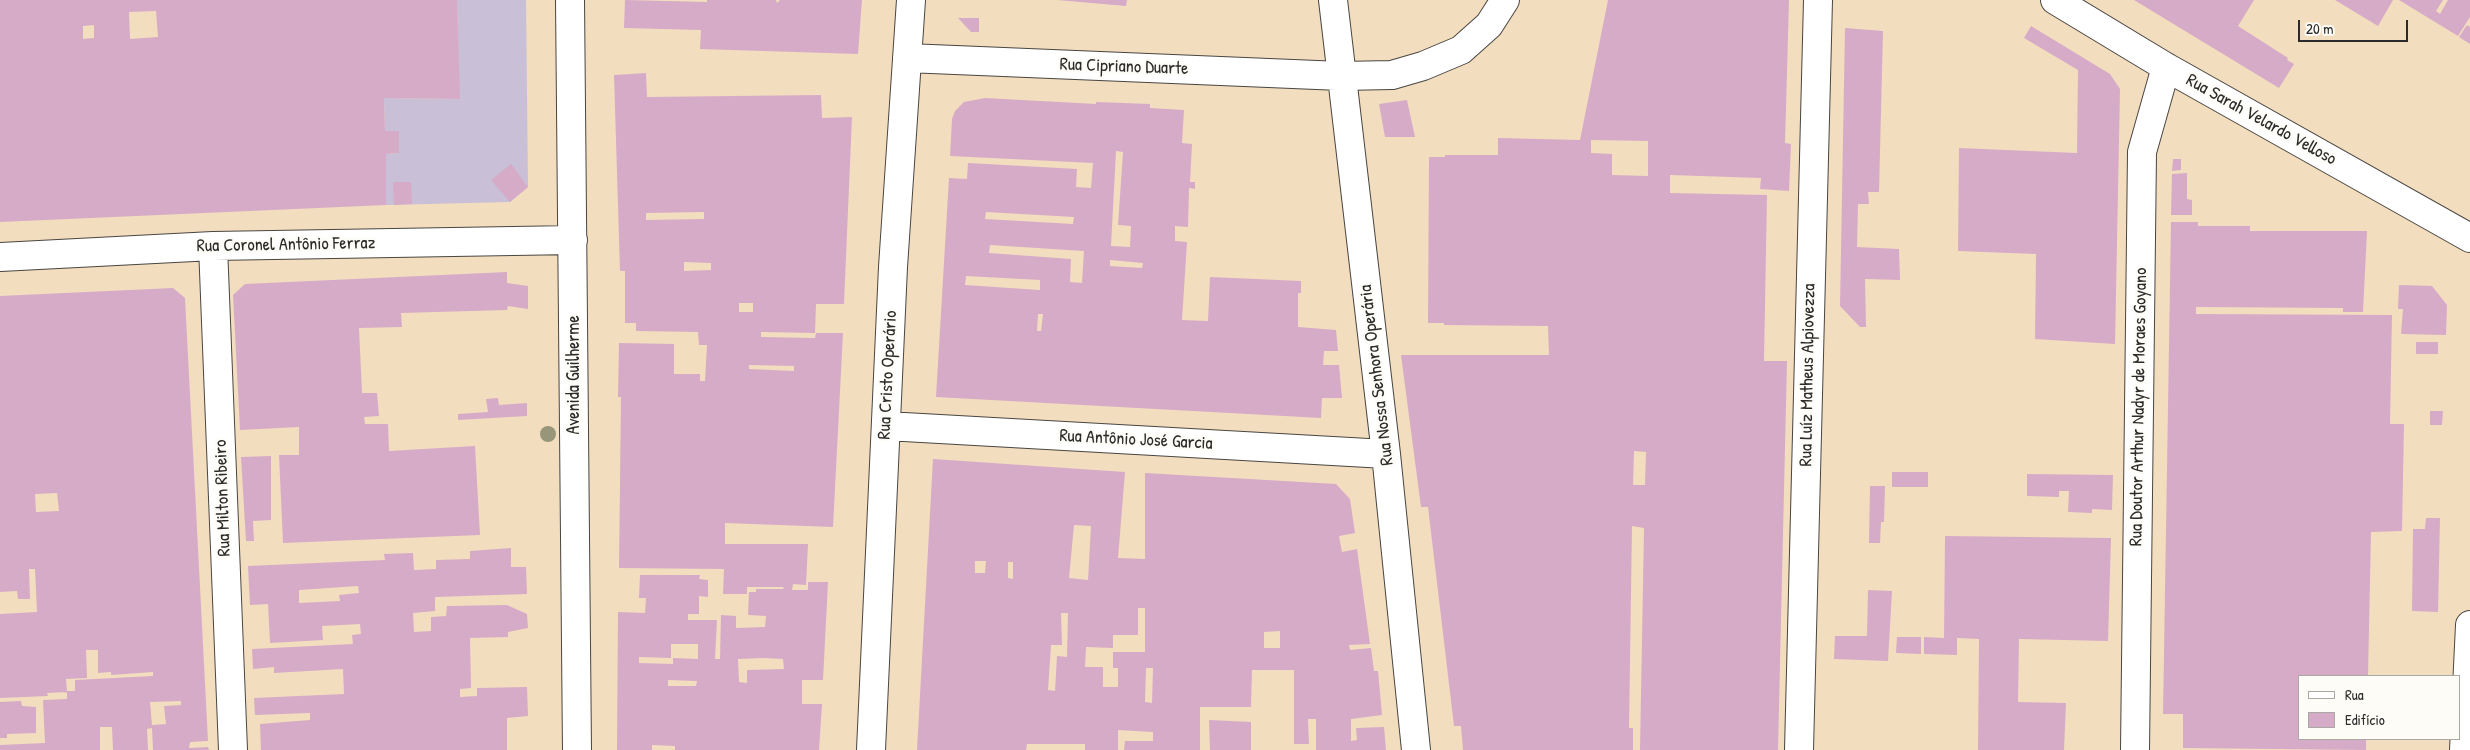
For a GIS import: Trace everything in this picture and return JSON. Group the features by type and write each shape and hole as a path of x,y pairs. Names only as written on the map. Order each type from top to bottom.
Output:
{"street":[{"name":"Avenida Guilherme","path":"570,0 577,750"},
{"name":"Rua Cristo Operário","path":"871,750 893,267 911,0"},
{"name":"Rua Nossa Senhora Operária","path":"1334,0 1341,76 1386,454 1416,750"},
{"name":"Rua Cipriano Duarte","path":"908,58 1341,76 1392,75 1423,66 1461,50 1489,25 1505,0"},
{"name":"Rua Luíz Matheus Alpiovezza","path":"1799,750 1818,0"},
{"name":"Rua Sarah Velardo Velloso","path":"2055,0 2166,67 2470,238"},
{"name":"Rua Doutor Arthur Nadyr de Moraes Goyano","path":"2135,750 2142,152 2166,67"},
{"name":"Rua Coronel Antônio Ferraz","path":"0,257 213,246 573,240"},
{"name":"Rua Milton Ribeiro","path":"213,246 233,750"},
{"name":"Rua Antônio José Garcia","path":"886,426 1386,454"},
{"path":"2464,750 2470,625"}],"shaded area":[{"path":"457,0 526,0 528,187 510,202 386,205 386,154 399,153 399,131 385,131 384,98 459,99"}],"building":[{"path":"0,0 457,0 460,99 384,98 385,131 399,131 399,153 386,154 386,205 0,222","holes":["156,11 158,37 130,39 129,12","94,25 94,38 83,39 83,26"]},
{"path":"625,0 707,2 707,0 776,0 777,3 780,0 862,0 858,54 700,49 701,30 624,28"},
{"path":"1057,0 1127,0 1126,6"},
{"path":"1608,0 1789,0 1785,143 1791,144 1789,191 1760,189 1761,178 1670,175 1670,193 1767,195 1764,361 1787,361 1778,750 1640,750 1644,528 1632,526 1629,728 1633,728 1633,750 1463,750 1461,726 1454,726 1428,507 1421,507 1401,355 1549,355 1548,326 1444,325 1444,323 1428,323 1429,157 1445,157 1445,155 1498,155 1498,138 1580,140","holes":["1591,140 1648,141 1648,176 1612,175 1612,154 1591,153","1634,451 1646,452 1645,485 1633,485"]},
{"path":"2134,0 2254,0 2238,26 2288,58 2287,60 2294,64 2279,88"},
{"path":"2335,0 2393,0 2378,26"},
{"path":"2399,0 2443,0 2436,11 2440,14 2448,0 2470,0 2470,17 2458,36"},
{"path":"958,18 979,18 979,32 971,32"},
{"path":"2467,25 2470,27 2470,44 2459,37"},
{"path":"2031,26 2110,74 2120,89 2115,344 2035,339 2036,254 1958,251 1959,148 2077,153 2078,70 2024,38"},
{"path":"1845,28 1883,31 1879,192 1868,192 1869,204 1858,204 1857,247 1899,249 1900,280 1865,279 1866,327 1860,327 1840,306"},
{"path":"646,73 647,97 821,95 822,118 852,117 844,304 816,304 815,333 761,332 761,337 815,338 816,333 843,333 833,527 725,523 725,544 808,544 806,585 793,584 792,590 808,590 808,582 828,582 823,680 802,680 802,704 822,704 819,750 675,750 675,746 652,745 652,750 617,750 618,612 645,613 646,598 639,598 640,575 700,575 699,579 708,580 708,597 699,596 699,614 688,614 688,620 717,620 715,659 720,659 721,615 736,616 736,628 765,627 766,616 748,615 749,592 756,592 756,589 784,589 783,587 747,587 747,594 723,594 724,569 619,568 621,397 618,397 619,343 674,344 674,374 700,374 700,381 705,381 707,345 699,345 698,332 636,331 636,323 625,323 625,271 620,271 614,75","holes":["704,212 704,219 646,220 646,213","684,262 711,263 711,270 684,271","739,303 753,303 753,312 739,312","749,365 794,366 794,371 749,369","671,644 698,644 698,659 673,658 673,664 639,663 639,657 671,658","738,659 783,659 784,669 747,670 747,683 739,682","668,680 697,681 696,686 668,686"]},
{"path":"985,98 1096,104 1096,102 1150,104 1150,108 1184,110 1182,143 1192,144 1190,182 1195,182 1195,189 1189,188 1188,227 1175,226 1175,241 1187,242 1182,320 1208,321 1210,277 1301,281 1301,293 1298,293 1298,327 1336,330 1338,351 1324,351 1323,365 1339,365 1342,398 1322,398 1321,418 936,397 949,178 967,179 968,163 1077,169 1076,187 1091,188 1093,163 950,156 952,119 955,111 964,102","holes":["1116,151 1123,152 1118,225 1131,226 1130,247 1111,246","986,212 1074,217 1073,224 985,219","990,245 1084,251 1082,283 1070,282 1071,259 989,253","1110,260 1143,263 1142,268 1110,266","966,276 1040,280 1040,290 965,285","1038,314 1043,314 1041,331 1037,331"]},
{"path":"1407,100 1415,137 1385,137 1379,104"},
{"path":"2173,159 2181,159 2181,170 2172,171"},
{"path":"511,164 528,187 510,202 491,180"},
{"path":"2187,173 2187,199 2192,200 2192,215 2171,215 2172,174"},
{"path":"393,182 411,182 412,204 394,205"},
{"path":"2171,222 2198,222 2198,226 2250,226 2250,231 2367,231 2363,312 2343,312 2343,308 2196,307 2196,314 2392,315 2390,424 2404,424 2402,531 2371,532 2368,675 2298,675 2298,740 2366,740 2366,750 2183,748 2183,714 2163,714"},
{"path":"507,272 507,283 528,286 528,309 508,306 507,310 401,313 402,327 359,328 362,393 377,393 379,416 364,417 365,424 388,424 389,451 475,446 480,535 283,543 279,455 299,455 299,427 240,430 233,295 245,284"},
{"path":"2399,285 2432,286 2447,305 2446,335 2401,334 2403,309 2398,309"},
{"path":"173,288 185,298 208,741 190,742 189,748 208,747 209,750 153,750 152,728 147,729 148,750 113,750 112,727 100,727 100,750 0,750 0,745 45,743 43,700 67,699 67,692 47,693 48,696 0,698 0,614 37,612 35,569 29,569 30,599 18,599 17,591 0,592 0,296","holes":["57,493 59,511 36,512 35,494","86,650 98,650 98,673 111,672 111,675 153,672 153,676 75,680 75,691 67,692 66,679 87,678","181,701 181,705 164,706 166,724 152,725 150,702"]},
{"path":"2416,342 2438,342 2438,354 2416,354"},
{"path":"498,398 499,405 527,403 527,416 458,420 458,414 488,412 486,399"},
{"path":"2430,411 2443,411 2442,425 2430,425"},
{"path":"271,456 271,520 253,521 254,541 246,541 241,457"},
{"path":"933,459 1125,472 1118,558 1145,559 1145,473 1336,484 1350,499 1355,533 1339,536 1342,552 1357,549 1370,644 1349,645 1350,650 1371,648 1374,671 1378,671 1382,715 1351,719 1351,741 1357,740 1356,728 1384,727 1386,750 1316,750 1316,719 1308,719 1309,744 1294,744 1294,670 1252,670 1251,707 1200,707 1200,750 1124,750 1125,741 1153,741 1153,732 1118,730 1118,750 1085,750 1085,744 1027,744 1026,750 917,750","holes":["1074,525 1091,526 1088,580 1069,578","975,561 986,561 985,573 975,573","1008,562 1013,562 1013,579 1008,578","1138,608 1145,608 1145,652 1113,652 1113,668 1118,668 1118,687 1103,687 1103,667 1085,667 1086,647 1113,648 1113,635 1138,635","1061,613 1068,613 1067,657 1057,656 1055,691 1048,690 1051,645 1062,645","1280,631 1280,648 1264,648 1264,632","1146,668 1153,668 1152,703 1145,702"]},
{"path":"1892,472 1928,472 1928,487 1892,487"},
{"path":"2027,474 2113,475 2112,510 2092,509 2092,513 2068,512 2069,491 2059,491 2059,497 2027,496"},
{"path":"1870,486 1885,486 1884,522 1881,522 1880,543 1869,543"},
{"path":"2426,518 2440,518 2438,612 2412,611 2413,529 2425,529"},
{"path":"1945,536 2111,538 2108,641 2019,639 2018,702 2066,703 2064,750 1978,750 1979,639 1957,638 1957,655 1924,654 1924,637 1944,638"},
{"path":"511,548 511,567 526,567 527,594 435,597 435,611 413,613 414,632 431,631 431,617 446,616 447,606 507,605 527,614 528,628 508,632 508,637 470,638 471,688 460,689 460,697 477,696 477,688 527,687 528,716 507,718 507,750 261,750 260,724 310,720 310,713 255,715 254,698 344,694 343,669 274,673 274,667 253,669 252,649 353,644 352,635 361,634 360,624 322,626 323,640 270,643 268,604 250,605 248,566 385,560 384,554 413,553 414,570 436,569 436,560 470,559 470,551","holes":["358,586 359,593 339,595 340,601 299,603 299,590"]},
{"path":"1868,590 1892,591 1888,661 1834,659 1835,636 1867,636"},
{"path":"1897,637 1921,637 1921,654 1896,653"},
{"path":"21,701 22,706 36,707 36,733 7,734 7,738 0,738 0,702"},
{"path":"1209,720 1251,722 1251,750 1210,750"}]}
